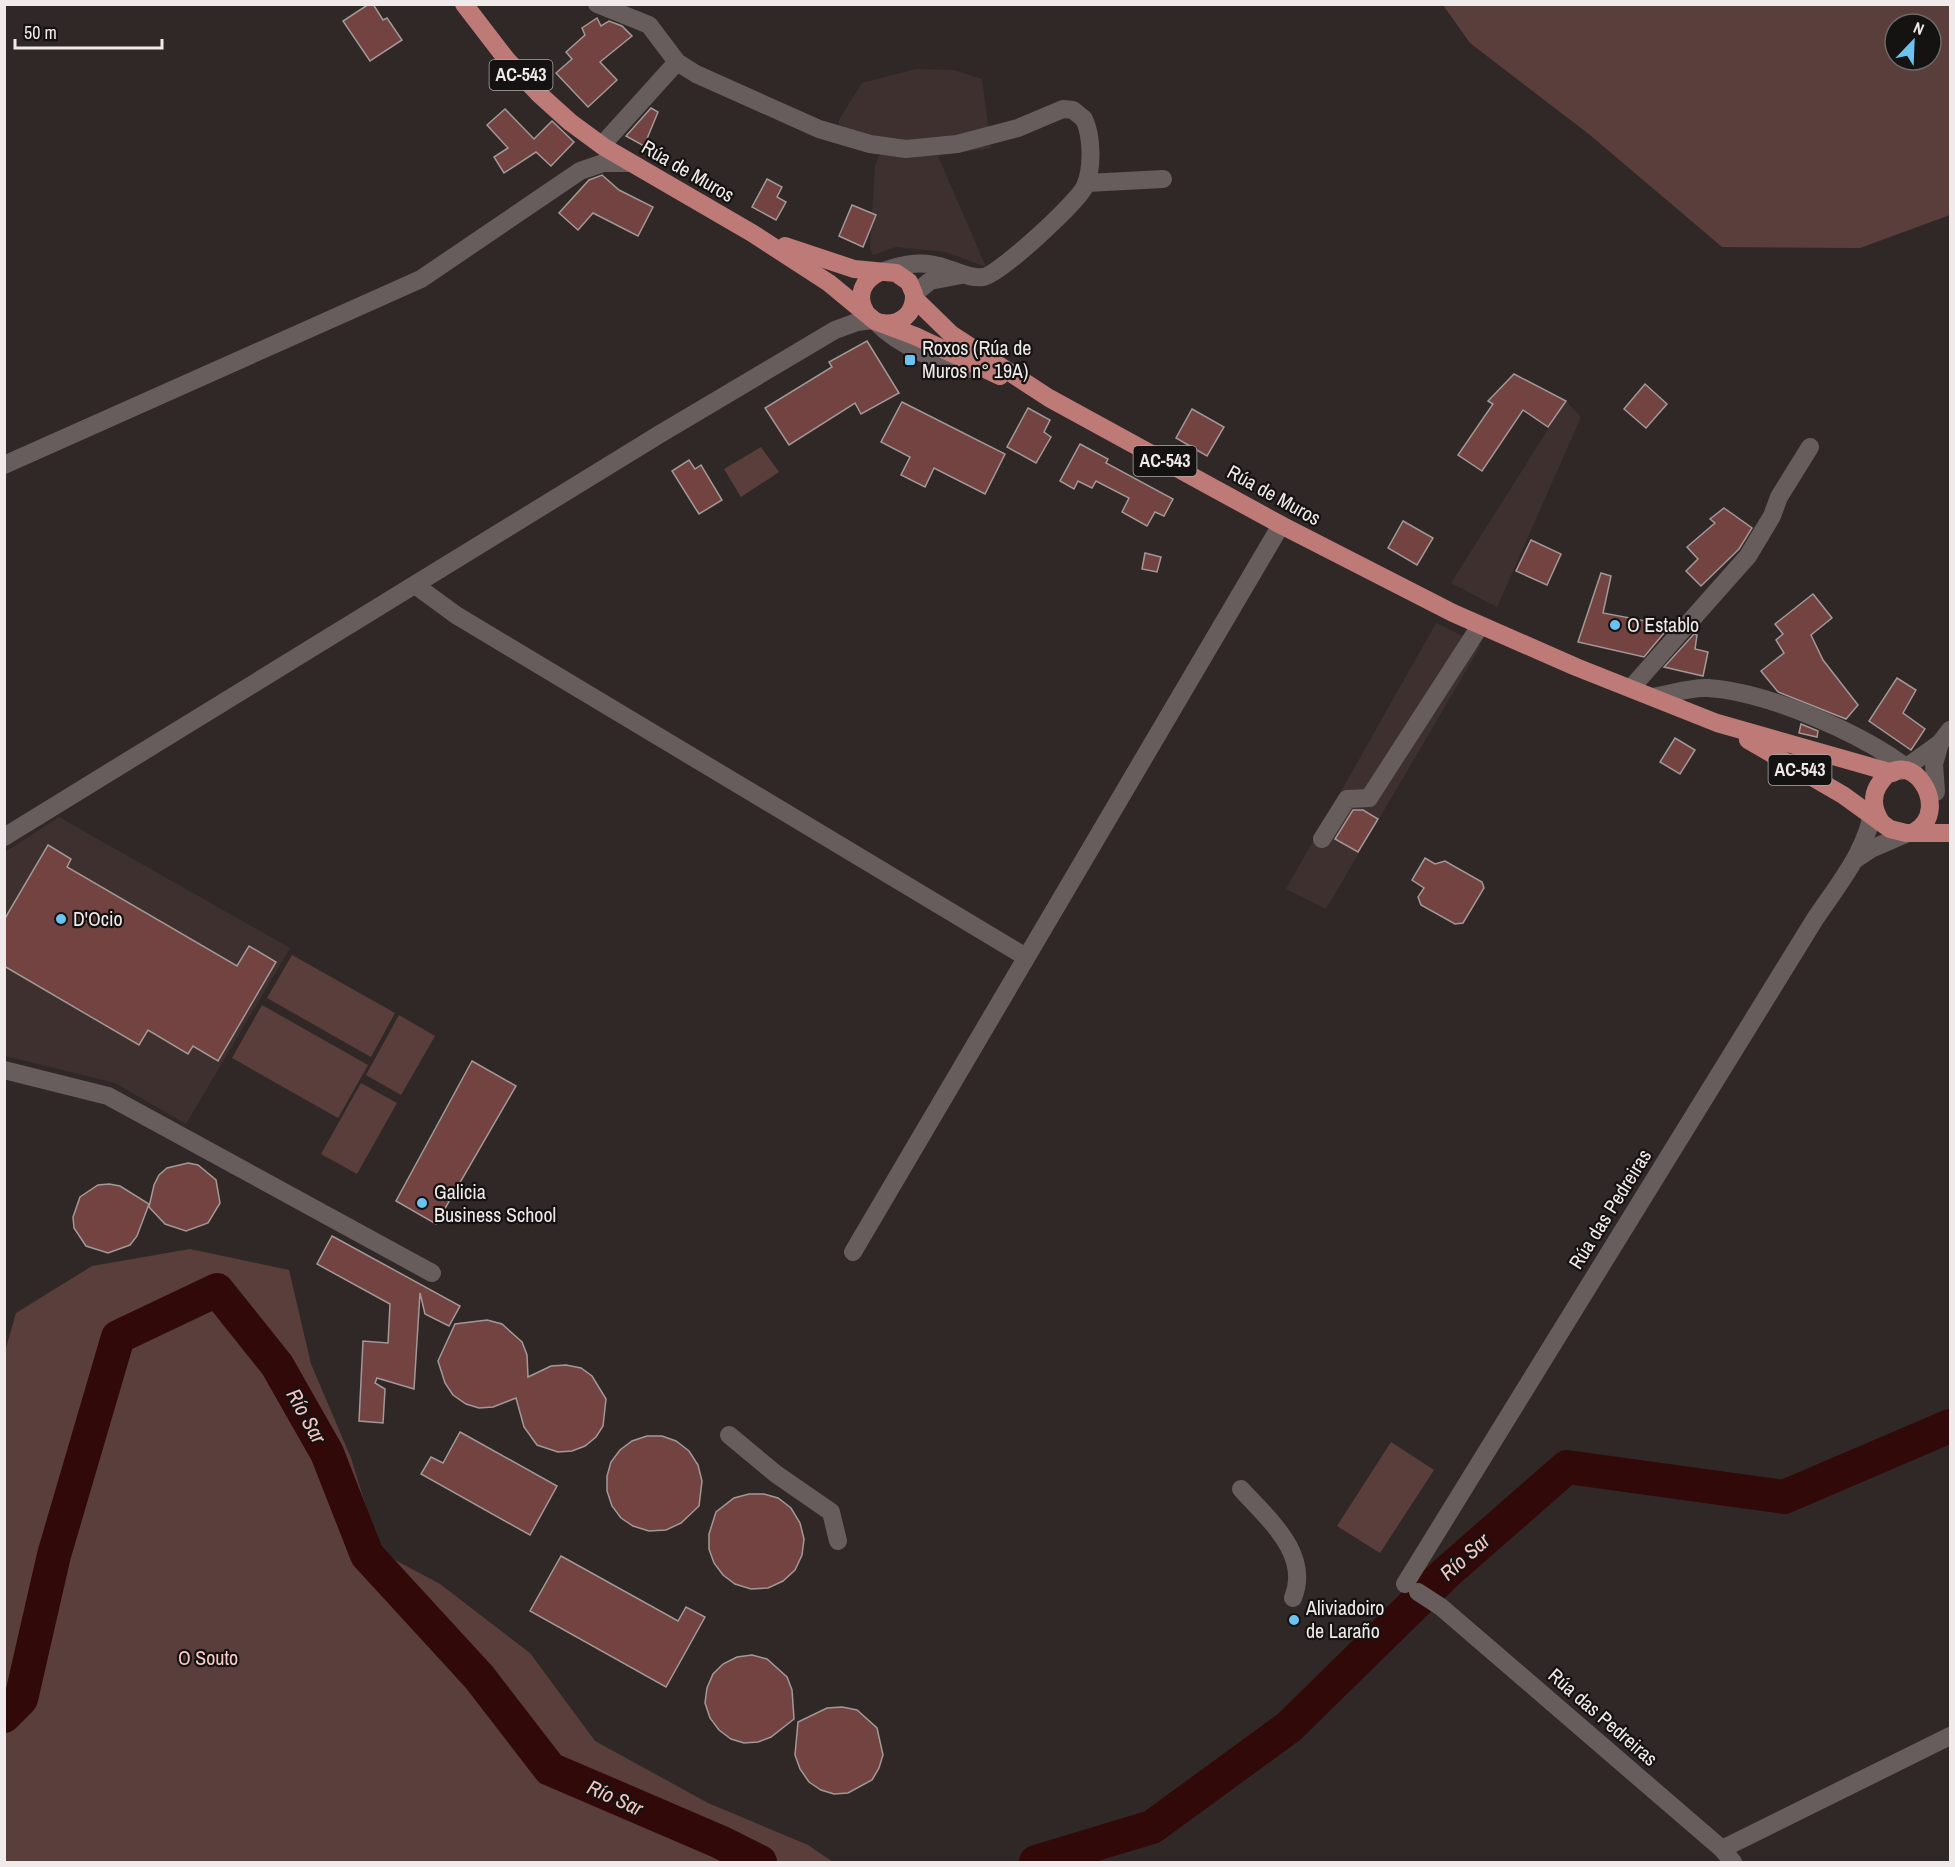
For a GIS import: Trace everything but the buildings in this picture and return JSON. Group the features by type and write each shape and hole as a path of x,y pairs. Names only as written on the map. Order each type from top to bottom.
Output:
{"main road":[{"name":"Rúa de Muros","path":"464,4 522,77 595,140 629,163 752,233 868,311 1048,398 1281,525 1480,626"},
{"name":"Rúa de Muros","path":"752,233 839,265 880,272 890,271 903,276 914,296 951,334 1048,398"},
{"name":"Rúa de Muros","path":"868,311 868,279 880,272"},
{"name":"Rúa de Muros","path":"868,311 895,323 904,319 911,310 914,296"},
{"name":"AC-543","path":"1480,626 1717,723 1905,771 1939,784"},
{"name":"AC-543","path":"1717,723 1872,813 1892,830 1911,833 1950,833"},
{"path":"1872,813 1880,783 1905,771"},
{"path":"1911,833 1926,826 1933,818 1939,784"}],"street":[{"path":"597,4 650,25 677,62 703,78 808,125 870,144 924,148 957,144 1018,128 1054,112 1073,110 1084,118 1088,132 1087,183 1163,179"},
{"path":"580,171 595,140 677,62"},
{"path":"4,465 421,279 580,171 603,163 629,163"},
{"name":"Rúa de Muros","path":"914,296 930,281 963,275 983,277 996,272 1069,206 1087,183"},
{"name":"Rúa de Muros","path":"880,272 901,264 918,263 948,268 963,275"},
{"path":"4,837 868,311"},
{"path":"1631,688 1748,556 1758,542 1779,497 1810,447"},
{"path":"853,1252 1281,525"},
{"path":"415,585 466,621 1026,957"},
{"path":"1322,840 1347,799 1369,798 1480,626"},
{"path":"1653,697 1699,688 1750,697 1838,727 1905,771 1945,737"},
{"path":"1939,784 1945,737"},
{"name":"Rúa das Pedreiras","path":"1728,1856 1440,1607 1412,1588 1815,919 1856,858 1872,813"},
{"name":"Rúa das Pedreiras","path":"1856,858 1871,849 1911,833"},
{"path":"4,1070 108,1095 432,1273"},
{"path":"729,1435 776,1474 831,1512 838,1541"},
{"path":"1241,1489 1277,1530 1293,1553 1298,1580 1293,1598"},
{"path":"1728,1856 1950,1736"}],"shaded area":[{"path":"916,69 954,70 982,79 991,148 938,156 986,267 946,252 896,247 873,255 870,248 875,165 880,154 839,142 839,120 862,83"},
{"path":"1566,401 1581,417 1497,607 1451,583"},
{"path":"1436,623 1481,645 1326,909 1286,889"},
{"path":"59,817 290,948 186,1124 115,1083 5,1056 5,852"}],"green space":[{"path":"1443,5 1950,5 1950,215 1860,248 1722,247 1590,135 1470,43"},
{"path":"761,447 779,472 741,497 724,469"},
{"path":"292,955 395,1013 371,1057 267,998"},
{"path":"262,1005 368,1065 338,1118 232,1058"},
{"path":"399,1015 435,1036 401,1095 366,1075"},
{"path":"361,1083 397,1103 357,1174 321,1154"},
{"name":"O Souto","path":"190,1249 289,1270 311,1364 351,1458 380,1552 440,1584 530,1653 595,1741 708,1803 808,1845 833,1862 5,1862 4,1355 16,1313 92,1266"},
{"path":"1391,1442 1434,1470 1380,1553 1337,1526"}],"waterway":[{"name":"Río Sar","path":"4,1716 21,1699 54,1555 118,1337 217,1290 277,1365 327,1453 367,1555 479,1677 550,1769 720,1842 760,1862"},
{"name":"Río Sar","path":"1036,1862 1152,1827 1289,1727 1447,1572 1567,1467 1784,1497 1950,1426"}],"place":[{"name":"Roxos (Rúa de Muros n° 19A)","path":"910,360"},
{"name":"O Establo","path":"1615,625"},
{"name":"D'Ocio","path":"61,919"},
{"name":"Galicia Business School","path":"422,1203"},
{"name":"Aliviadoiro de Laraño","path":"1294,1620"}]}
